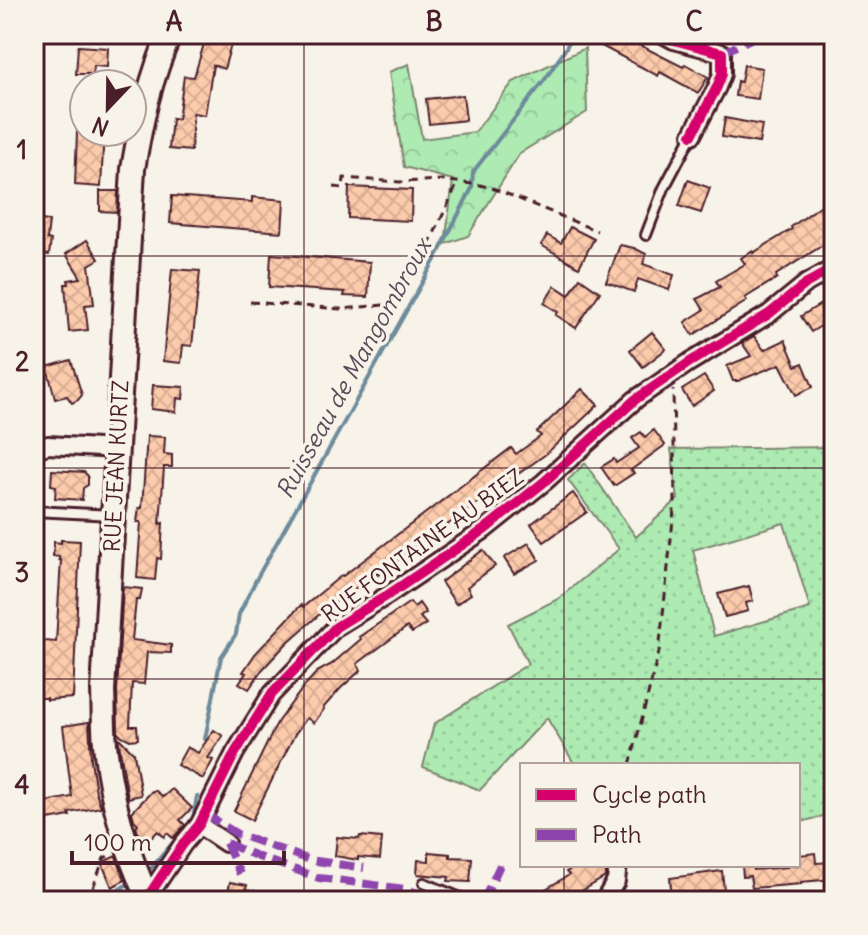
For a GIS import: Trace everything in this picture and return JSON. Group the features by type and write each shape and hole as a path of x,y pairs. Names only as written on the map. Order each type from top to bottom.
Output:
{"main road":[{"name":"RUE JEAN KURTZ","path":"148,900 114,804 106,751 103,691 133,169 149,87 170,34"}],"street":[{"path":"663,34 722,53 722,74 692,135"},
{"name":"RUE FONTAINE AU BIEZ","path":"148,900 183,844 199,825 235,753 271,695 336,627 484,530 544,482 636,399 769,314 807,283 834,268"},
{"path":"34,449 48,445 116,449"},
{"path":"199,825 226,843"},
{"path":"604,901 616,881 618,867"}],"lane":[{"path":"646,235 664,188 692,135"},
{"path":"34,511 113,515"},
{"path":"424,883 468,901"}],"path":[{"path":"334,187 343,188 344,178 458,182 495,189 597,231"},
{"path":"250,302 341,309 384,305 394,299 427,249 458,182"},
{"path":"631,763 659,652 675,501 673,374"},
{"path":"88,901 104,858 127,847"}],"green space":[{"path":"585,48 587,112 520,153 468,236 445,244 453,180 404,167 389,72 409,64 422,139 475,132 513,82"},
{"path":"834,447 834,813 800,822 800,763 574,763 547,718 480,790 423,767 434,724 528,664 508,624 558,599 619,549 568,480 585,463 636,537 678,499 671,449","holes":["784,523 810,608 714,636 693,550"]}],"building":[{"path":"207,34 227,34 225,39 232,41 224,69 213,65 205,115 193,113 191,151 169,149 172,118 178,119 184,76 194,77"},
{"path":"598,34 618,34 708,77 698,93 594,42"},
{"path":"78,46 108,48 107,67 76,68"},
{"path":"744,65 762,68 758,99 735,96"},
{"path":"463,95 466,120 429,124 426,99"},
{"path":"725,118 762,125 759,143 722,137"},
{"path":"76,148 103,148 101,187 75,185"},
{"path":"688,180 710,188 701,213 679,206"},
{"path":"349,187 412,190 411,221 348,218"},
{"path":"100,191 118,191 117,212 100,211"},
{"path":"172,196 252,202 252,197 284,200 282,232 170,223"},
{"path":"834,196 834,238 776,275 777,278 745,298 747,301 693,335 685,322 704,310 697,299 720,287 716,281 745,264 741,258 792,229"},
{"path":"34,219 49,221 49,255 34,253"},
{"path":"570,227 594,239 579,267 541,245 547,235 561,243"},
{"path":"87,240 99,259 89,265 94,304 85,305 88,330 69,332 65,284 69,284 68,280 81,278 66,254"},
{"path":"620,245 646,254 643,264 674,275 669,290 638,279 634,292 606,282"},
{"path":"271,254 370,262 368,297 344,296 345,292 269,287"},
{"path":"172,269 200,271 192,346 183,345 181,363 163,361"},
{"path":"580,278 600,292 576,328 544,303 555,286 569,295"},
{"path":"834,296 834,318 811,332 801,316"},
{"path":"652,332 666,349 643,367 630,350"},
{"path":"754,336 764,350 785,340 796,366 803,363 813,387 796,395 780,364 733,381 727,366 751,356 742,343"},
{"path":"71,360 82,395 72,403 67,396 55,399 47,367"},
{"path":"704,376 714,391 692,406 682,390"},
{"path":"153,385 184,387 183,399 177,398 176,412 151,409"},
{"path":"582,389 598,405 546,454 322,612 287,643 249,689 239,683 255,654 301,605 303,607 511,448 516,454 541,436 537,432"},
{"path":"654,430 665,445 614,486 601,467 614,459 616,463 639,448 632,438 641,432 645,437"},
{"path":"147,436 165,437 164,454 172,455 172,467 164,467 161,559 157,558 155,580 137,578 141,522 137,522 139,508 142,508"},
{"path":"52,470 84,472 88,476 82,500 55,498 56,486 51,485"},
{"path":"573,493 587,512 544,542 531,524"},
{"path":"61,540 80,541 73,698 47,700 34,698 34,640 56,642 61,560 53,556 54,542 61,543"},
{"path":"529,543 539,560 514,574 504,558"},
{"path":"483,550 495,566 467,587 471,594 456,604 441,582"},
{"path":"749,586 753,601 746,603 748,611 725,617 718,594"},
{"path":"123,587 142,589 140,600 136,600 132,640 171,645 171,653 147,652 144,684 132,683 130,726 137,726 138,739 130,740 118,734 117,691"},
{"path":"410,602 414,607 419,603 426,613 420,617 426,624 412,633 407,627 357,664 361,670 323,708 314,723 307,718 295,734 252,820 234,811 278,721 306,684 361,639 359,637"},
{"path":"89,722 91,760 101,807 37,822 34,804 72,797 63,726"},
{"path":"214,730 223,736 208,758 213,760 203,779 177,765 187,747 198,753"},
{"path":"118,737 134,753 141,795 128,798"},
{"path":"172,789 192,808 180,820 185,825 173,838 167,833 164,837 158,831 147,842 138,833 138,824 132,812 152,791 163,797"},
{"path":"360,836 382,838 380,859 358,857 358,860 335,856 337,837 359,839"},
{"path":"429,852 472,858 470,882 417,874 418,860 429,861"},
{"path":"815,853 816,863 834,862 834,879 752,888 750,876 743,877 742,867 753,867 753,870 800,867 800,855"},
{"path":"116,856 125,880 112,887 103,866 105,861"},
{"path":"575,867 603,867 606,873 605,877 565,901 552,901 544,890 569,875 566,872"},
{"path":"722,871 724,890 672,898 670,878"},
{"path":"230,882 279,896 278,901 226,901"}],"waterway":[{"name":"Ruisseau de Mangombroux","path":"205,739 221,657 236,634 239,614 257,578 437,256 472,188 473,172 546,78 572,34"},
{"name":"Ruisseau de Mangombroux","path":"146,874 193,819 197,796"},
{"name":"Ruisseau de Mangombroux","path":"116,901 118,890 128,884"}],"marked path":[{"path":"722,53 761,34"},
{"path":"205,814 237,834 310,860 364,868"},
{"path":"226,843 319,878 406,889 440,901"},
{"path":"226,843 240,874"},
{"path":"483,901 501,863"}],"cycle path":[{"path":"663,34 722,53 722,74 692,135"},
{"path":"147,898 199,825 235,753 271,695 336,627 484,530 544,482 636,399 769,314 807,283 834,268"}]}
